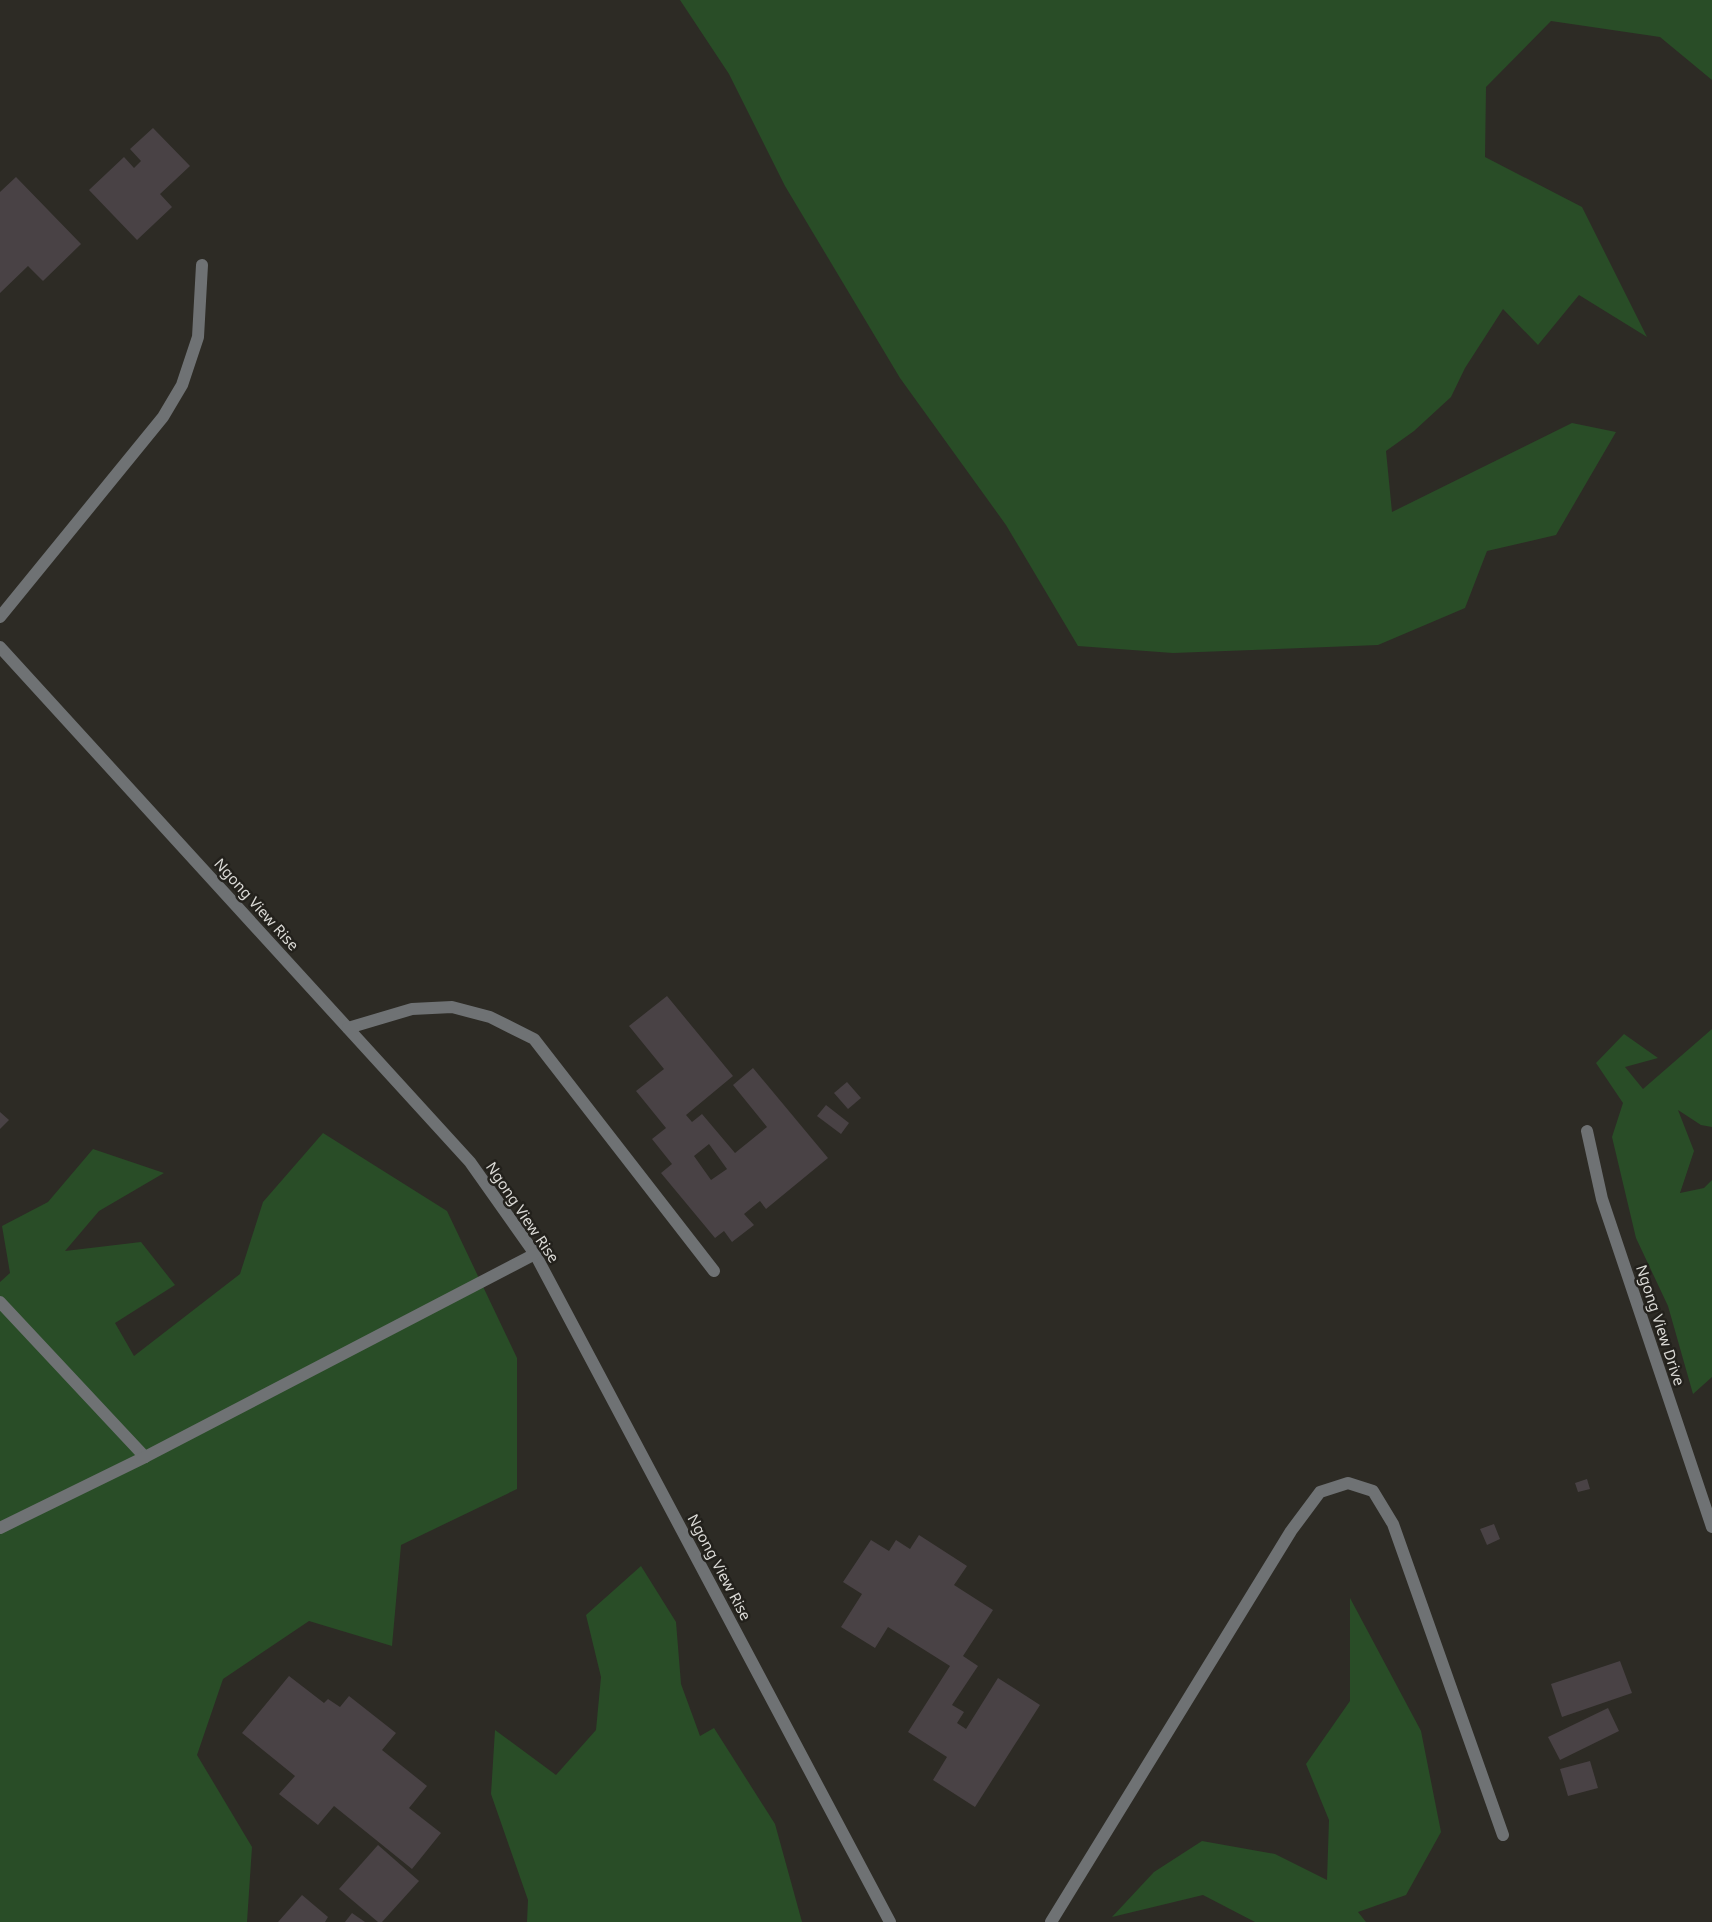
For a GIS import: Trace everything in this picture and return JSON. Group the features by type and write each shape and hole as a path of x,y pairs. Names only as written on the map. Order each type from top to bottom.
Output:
{"street":[{"path":"0,617 163,417 182,385 198,337 202,265"},
{"name":"Ngong View Rise","path":"0,647 470,1162 535,1254 890,1922"},
{"path":"348,1028 412,1009 452,1007 490,1017 534,1039 714,1271"},
{"name":"Ngong View Drive","path":"1587,1130 1602,1199 1712,1526"},
{"path":"0,1528 145,1457 535,1254"},
{"path":"0,1302 145,1457"},
{"path":"1051,1922 1291,1531 1320,1492 1348,1483 1373,1491 1393,1524 1503,1835"}],"green space":[{"path":"680,0 1712,0 1712,80 1660,37 1551,21 1486,87 1485,157 1582,207 1647,337 1579,295 1538,345 1503,309 1465,368 1451,397 1414,431 1386,451 1392,512 1572,423 1616,432 1556,535 1487,551 1465,608 1378,645 1173,653 1078,646 1006,525 900,378 785,186 729,74"},
{"path":"1712,1029 1712,1127 1701,1125 1678,1110 1694,1151 1680,1193 1704,1188 1712,1180 1712,1377 1693,1394 1668,1306 1636,1238 1612,1137 1623,1103 1596,1063 1624,1034 1658,1058 1625,1067 1643,1089"},
{"path":"323,1133 447,1211 517,1358 517,1489 401,1545 392,1646 309,1621 223,1679 197,1755 252,1847 247,1922 0,1922 0,1282 10,1273 2,1226 48,1202 93,1149 164,1173 99,1211 65,1251 141,1242 175,1285 115,1323 134,1356 240,1274 263,1202"},
{"path":"641,1566 676,1622 681,1684 700,1736 714,1728 775,1824 802,1922 527,1922 528,1900 491,1794 495,1730 556,1775 596,1730 601,1677 586,1615"},
{"path":"1350,1598 1421,1731 1441,1832 1406,1895 1358,1912 1366,1922 1255,1922 1203,1895 1112,1917 1154,1872 1202,1841 1275,1854 1327,1880 1329,1820 1306,1764 1350,1701"}],"building":[{"path":"153,128 190,166 160,194 172,207 137,240 89,190 124,157 134,168 141,161 130,149"},
{"path":"16,177 81,244 43,281 28,266 0,293 0,192"},
{"path":"667,996 733,1076 686,1115 692,1122 702,1114 735,1153 767,1127 733,1085 753,1068 828,1158 766,1209 760,1201 744,1214 754,1225 732,1242 724,1231 715,1238 661,1173 672,1164 652,1139 666,1128 636,1091 664,1069 629,1026","holes":["709,1144 727,1169 711,1180 694,1156"]},
{"path":"847,1082 861,1098 848,1109 834,1093"},
{"path":"826,1105 849,1123 841,1134 817,1116"},
{"path":"0,1112 9,1120 0,1129"},
{"path":"1587,1479 1590,1489 1578,1492 1575,1483"},
{"path":"1494,1524 1500,1539 1487,1545 1480,1529"},
{"path":"919,1535 967,1566 954,1585 993,1610 963,1656 978,1666 952,1705 964,1712 957,1723 966,1729 998,1678 1040,1705 975,1807 933,1780 947,1757 908,1732 950,1666 888,1627 875,1648 841,1627 862,1594 843,1582 871,1540 889,1551 896,1540 910,1549"},
{"path":"1620,1661 1632,1693 1562,1717 1551,1684"},
{"path":"289,1676 324,1703 328,1699 340,1707 349,1696 396,1733 382,1750 427,1786 409,1808 441,1833 412,1869 334,1806 318,1825 279,1794 295,1776 242,1733"},
{"path":"1608,1708 1619,1731 1560,1760 1548,1737"},
{"path":"1590,1761 1598,1788 1568,1796 1560,1769"},
{"path":"378,1845 419,1881 382,1922 378,1922 339,1889"},
{"path":"302,1895 328,1917 325,1922 278,1922"},
{"path":"352,1913 365,1922 345,1922"}]}
